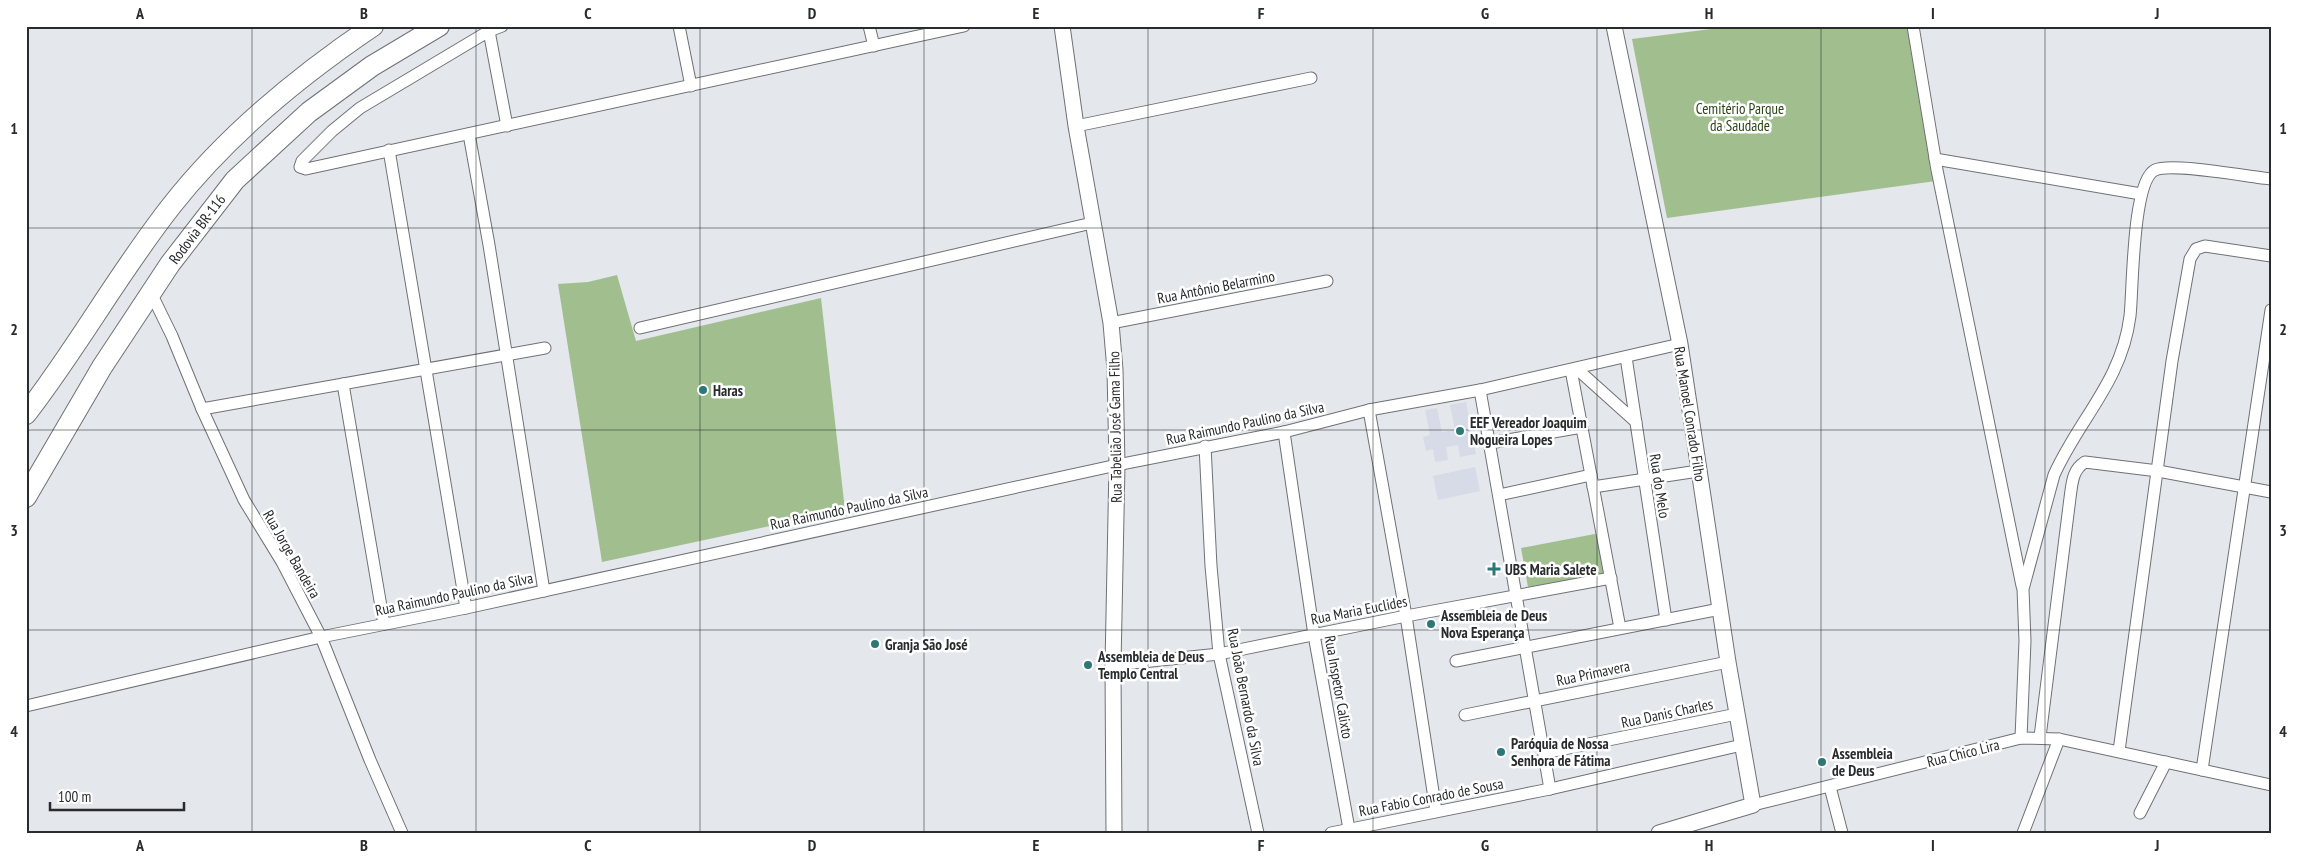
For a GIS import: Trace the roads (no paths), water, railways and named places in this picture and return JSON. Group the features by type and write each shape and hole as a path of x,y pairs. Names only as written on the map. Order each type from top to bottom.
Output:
{"highway":[{"path":"26,414 85,333 149,235 198,174 252,120 296,82 373,26"},
{"name":"Rodovia BR-116","path":"26,497 102,366 190,237 235,180 308,112 372,66 439,26"}],"street":[{"path":"502,26 360,108 332,131 302,161 300,167 306,169 964,26"},
{"path":"679,26 691,86"},
{"path":"870,26 874,46"},
{"name":"Rua Tabelião José Gama Filho","path":"1062,26 1092,223 1111,323 1115,370 1117,465 1113,665 1114,833"},
{"name":"Rua Manoel Conrado Filho","path":"1614,26 1680,344 1728,662 1753,805"},
{"path":"1913,26 1936,159 2023,589 2025,640 2021,738"},
{"path":"489,32 507,126"},
{"path":"1076,126 1311,78"},
{"path":"469,134 489,245 544,591"},
{"path":"389,150 424,368 466,608"},
{"path":"1936,159 2141,194"},
{"path":"2023,589 2054,475 2062,458 2107,387 2123,348 2130,313 2132,260 2141,194 2150,173 2165,167 2271,179"},
{"path":"640,328 1092,223"},
{"path":"2119,752 2172,361 2193,253 2198,248 2204,246 2271,256"},
{"name":"Rua Antônio Belarmino","path":"1111,323 1327,281"},
{"name":"Rua Jorge Bandeira","path":"151,293 172,336 202,410 244,500 282,562 321,637 370,760 402,833"},
{"path":"2202,770 2271,310"},
{"name":"Rua Raimundo Paulino da Silva","path":"26,706 321,637 466,608 1205,446 1284,432 1369,410 1480,390 1680,344"},
{"path":"202,410 424,368 545,348"},
{"name":"Rua do Melo","path":"1626,357 1666,620"},
{"path":"1574,369 1636,422"},
{"path":"1574,369 1582,427 1620,628"},
{"path":"343,384 384,624"},
{"path":"1480,390 1550,789"},
{"path":"1369,410 1406,616 1436,811"},
{"path":"1490,443 1582,427"},
{"name":"Rua Inspetor Calixto","path":"1284,432 1314,634 1349,829"},
{"name":"Rua João Bernardo da Silva","path":"1205,446 1211,566 1219,654 1258,833"},
{"path":"2040,738 2072,479 2077,469 2085,462 2158,471 2271,492"},
{"path":"1499,496 1592,481 1644,479 1698,470"},
{"name":"Rua Maria Euclides","path":"1113,665 1219,654 1406,616 1610,578"},
{"path":"1456,661 1720,609"},
{"name":"Rua Primavera","path":"1465,715 1728,662"},
{"name":"Rua Danis Charles","path":"1544,753 1737,714"},
{"name":"Rua Chico Lira","path":"1658,833 1753,805 2021,738 2059,739 2271,785"},
{"path":"2023,833 2059,739"},
{"name":"Rua Fabio Conrado de Sousa","path":"1331,833 1550,789 1742,745"},
{"path":"2140,813 2166,762"},
{"path":"1830,787 1842,833"}],"place":[{"name":"Haras","path":"703,390"},
{"name":"EEF Vereador Joaquim Nogueira Lopes","path":"1460,431"},
{"name":"UBS Maria Salete","path":"1494,569"},
{"name":"Assembleia de Deus Nova Esperança","path":"1431,624"},
{"name":"Granja São José","path":"875,644"},
{"name":"Assembleia de Deus Templo Central","path":"1088,665"},
{"name":"Paróquia de Nossa Senhora de Fátima","path":"1501,752"},
{"name":"Assembleia de Deus","path":"1822,762"}],"park label":[{"name":"Cemitério Parque da Saudade","path":"1740,116"}]}
